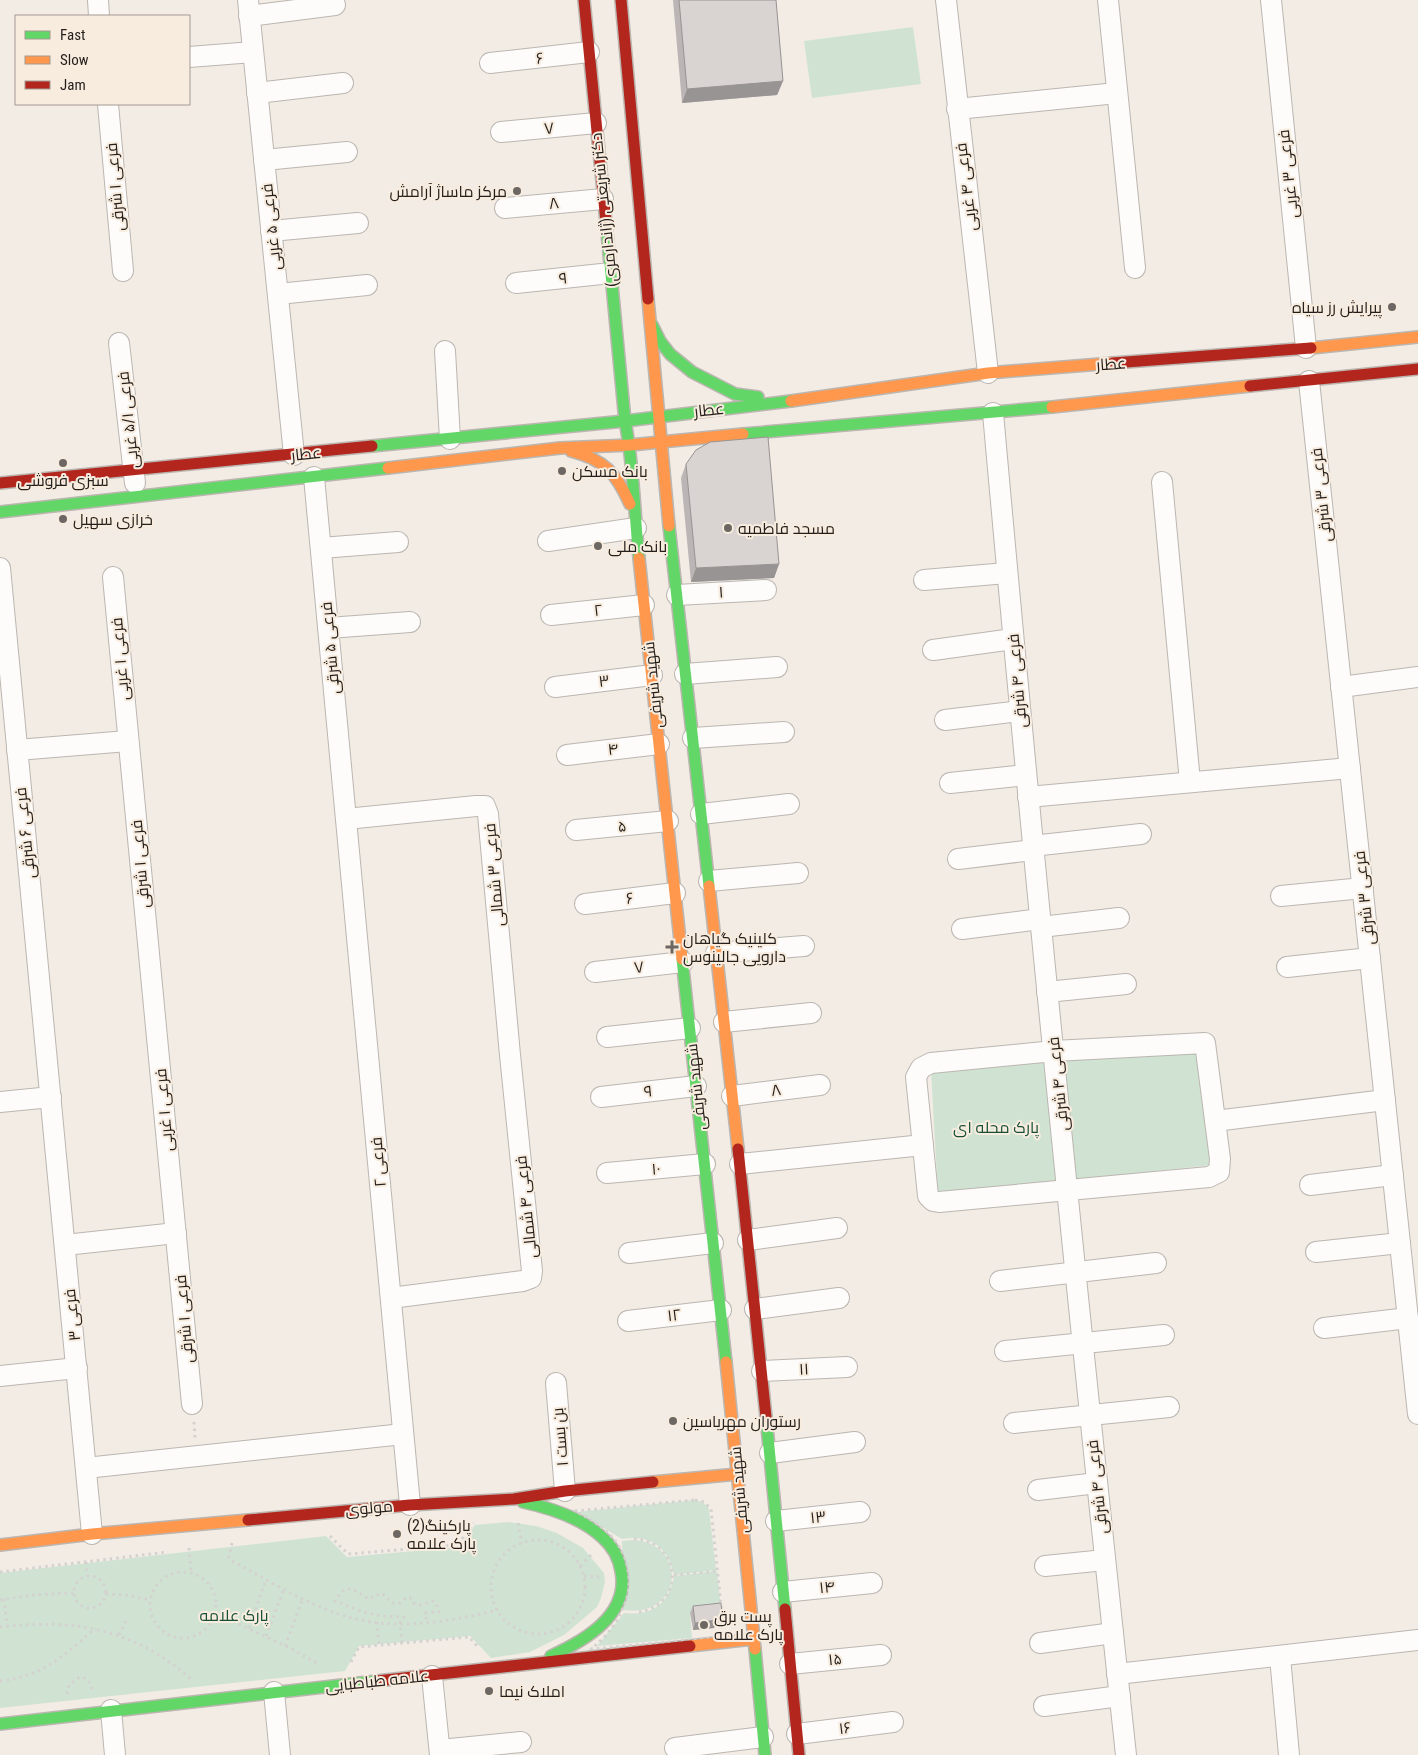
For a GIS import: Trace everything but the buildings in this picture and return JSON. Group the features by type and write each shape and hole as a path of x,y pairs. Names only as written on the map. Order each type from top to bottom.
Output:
{"main road":[{"name":"دکتر شریعتی (ژاندارمری)","path":"584,0 603,199 612,260 625,420"},
{"name":"دکتر شریعتی (ژاندارمری)","path":"621,0 638,250 649,320 662,441"},
{"path":"649,320 660,341 670,354 692,372 734,394 761,398 837,395"},
{"name":"عطار","path":"0,483 554,428 837,395 988,373 1146,365 1418,337"},
{"path":"612,394 619,364"},
{"name":"عطار","path":"0,512 560,448 630,445 993,413 1148,393 1309,381 1418,369"},
{"path":"554,428 587,414"},
{"name":"شهید شریفی","path":"625,420 630,445 635,521 696,1086 705,1164 714,1213 713,1243 738,1474 764,1746"},
{"path":"687,453 697,439"},
{"name":"شهید شریفی","path":"662,441 685,674 740,1164 741,1211 748,1240 762,1371 799,1755"},
{"path":"560,448 589,455 605,465 620,481 635,521"},
{"path":"666,496 677,466"},
{"name":"مولوی","path":"0,1545 92,1534 410,1504 512,1499 564,1491 738,1474"},
{"path":"512,1499 552,1509 596,1532 610,1546 618,1559 622,1574 620,1593 608,1619 589,1636 566,1650 526,1666"},
{"name":"علامه طباطبایی","path":"0,1724 753,1639"}],"street":[{"path":"98,0 99,15"},
{"name":"فرعی ۴ غربی","path":"946,0 988,373"},
{"path":"1108,0 1134,268"},
{"name":"فرعی ۳ غربی","path":"1270,0 1306,348"},
{"path":"248,8 336,5"},
{"name":"فرعی ۵ غربی","path":"248,8 294,455"},
{"path":"190,57 253,52"},
{"name":"۶","path":"490,63 589,52"},
{"path":"257,93 343,83"},
{"path":"957,109 1117,92"},
{"name":"فرعی ۱ شرقی","path":"108,105 123,271"},
{"name":"۷","path":"501,132 596,123"},
{"path":"264,160 347,152"},
{"name":"۸","path":"505,208 603,199"},
{"path":"271,230 358,223"},
{"name":"۹","path":"516,283 612,260"},
{"path":"278,294 367,285"},
{"name":"فرعی ۵/۱ غربی","path":"119,344 136,497"},
{"path":"445,351 450,439"},
{"name":"فرعی ۳ شرقی","path":"1309,381 1418,1414"},
{"name":"فرعی ۴ شرقی","path":"993,413 1040,923 1126,1755"},
{"name":"فرعی ۵ شرقی","path":"314,477 346,819"},
{"path":"1162,482 1190,782"},
{"path":"548,541 635,521"},
{"path":"321,548 398,542"},
{"name":"فرعی ۶ شرقی","path":"0,568 51,1097"},
{"path":"924,580 1007,573"},
{"name":"فرعی ۱ غربی","path":"113,577 128,741"},
{"name":"۱","path":"677,595 766,590"},
{"name":"۲","path":"551,615 644,605"},
{"path":"328,628 410,622"},
{"path":"933,650 1013,639"},
{"path":"685,674 777,667"},
{"name":"۳","path":"555,687 652,675"},
{"path":"1341,687 1418,677"},
{"path":"946,720 1020,711"},
{"path":"693,738 784,732"},
{"path":"17,750 128,741"},
{"name":"فرعی ۱ شرقی","path":"128,741 152,987"},
{"name":"۴","path":"567,754 659,744"},
{"path":"1028,798 1350,768"},
{"path":"950,783 1026,775"},
{"path":"701,814 790,804"},
{"name":"فرعی ۳ شمالی","path":"346,819 485,806 488,814 510,1055"},
{"name":"فرعی ۲","path":"346,819 410,1504"},
{"name":"۵","path":"576,830 668,821"},
{"path":"958,859 1141,834"},
{"path":"708,881 798,873"},
{"path":"1281,896 1363,888"},
{"name":"۶","path":"585,904 675,893"},
{"path":"962,929 1119,918"},
{"path":"716,953 804,946"},
{"path":"1288,967 1370,958"},
{"name":"۷","path":"596,972 683,962"},
{"path":"1048,992 1126,984"},
{"name":"فرعی ۱ غربی","path":"152,987 176,1233"},
{"path":"724,1022 811,1014"},
{"path":"607,1037 690,1028"},
{"path":"1205,1042 1214,1121 1220,1159 1219,1172 1209,1177 933,1202 928,1196 916,1076 921,1068 931,1063 1054,1051 1205,1042"},
{"name":"فرعی ۴ شمالی","path":"391,1298 523,1281 531,1278 532,1271 510,1055"},
{"name":"۸","path":"732,1096 820,1084"},
{"name":"۹","path":"601,1097 696,1086"},
{"path":"0,1102 51,1097"},
{"name":"فرعی ۳","path":"51,1097 92,1534"},
{"path":"1214,1121 1385,1100"},
{"path":"740,1164 923,1145"},
{"name":"۱۰","path":"607,1173 705,1164"},
{"path":"1310,1186 1393,1174"},
{"path":"748,1240 836,1228"},
{"path":"65,1245 176,1233"},
{"name":"فرعی ۱ شرقی","path":"176,1233 192,1404"},
{"path":"629,1253 713,1243"},
{"path":"1316,1252 1400,1243"},
{"path":"1000,1281 1156,1263"},
{"path":"755,1309 839,1298"},
{"name":"۱۲","path":"628,1321 721,1310"},
{"path":"1324,1328 1408,1318"},
{"path":"1006,1351 1164,1335"},
{"name":"۱۱","path":"762,1371 847,1367"},
{"path":"0,1376 77,1368"},
{"name":"بن بست ۱","path":"556,1383 564,1491"},
{"path":"1014,1423 1170,1407"},
{"path":"86,1468 403,1434"},
{"path":"770,1453 855,1442"},
{"path":"1038,1490 1097,1483"},
{"name":"۱۳","path":"776,1521 860,1512"},
{"path":"1045,1566 1105,1560"},
{"name":"۱۴","path":"783,1592 872,1582"},
{"path":"1040,1642 1113,1633"},
{"path":"1117,1674 1418,1640"},
{"name":"۱۵","path":"790,1664 881,1655"},
{"path":"1280,1656 1289,1755"},
{"path":"432,1676 440,1753 521,1742"},
{"path":"274,1692 280,1755"},
{"path":"1044,1706 1120,1696"},
{"path":"111,1710 115,1755"},
{"name":"۱۶","path":"797,1734 893,1722"},
{"path":"675,1748 764,1746"}],"path":[{"path":"192,1404 197,1457"},
{"path":"700,1500 708,1505 711,1509 723,1624 719,1634 710,1638 591,1648 613,1629 622,1610 628,1590 629,1578 626,1563 616,1544 599,1525 575,1511 700,1500"},
{"path":"509,1521 520,1522 522,1543"},
{"path":"327,1533 348,1554 458,1545 474,1523 480,1522"},
{"path":"632,1539 642,1539 659,1548 669,1562 674,1575 672,1585 663,1600 650,1608 634,1613"},
{"path":"544,1540 559,1545 572,1554 584,1576 584,1596 578,1611 569,1622 556,1630 541,1634 526,1632 512,1626 500,1615 493,1601 491,1585 494,1570 502,1556 514,1546 522,1543 544,1540"},
{"path":"616,1544 622,1541"},
{"path":"223,1544 242,1542"},
{"path":"232,1543 229,1557 232,1561 303,1598 339,1614 366,1621 426,1622 498,1610"},
{"path":"191,1572 189,1550 197,1548"},
{"path":"589,1548 596,1556"},
{"path":"0,1572 170,1552"},
{"path":"580,1566 593,1553"},
{"path":"86,1562 87,1576"},
{"path":"674,1575 718,1570"},
{"path":"184,1571 204,1578 216,1597 217,1608 213,1620 207,1629 197,1635 186,1638 175,1637 164,1632 157,1625 152,1615 151,1600 156,1585 173,1573 184,1571"},
{"path":"87,1576 96,1577 101,1580 106,1589 104,1599 97,1607 86,1608 78,1603 73,1593 76,1582 80,1578 87,1576"},
{"path":"584,1576 605,1577"},
{"path":"249,1628 266,1579"},
{"path":"402,1643 400,1623 404,1617 382,1616 363,1612 335,1601 342,1591 350,1588 354,1589 369,1599 381,1593 395,1604 400,1603 407,1597 413,1603 420,1605 433,1600 439,1612 425,1613 426,1622"},
{"path":"266,1636 284,1589"},
{"path":"6,1626 2,1600 32,1595 73,1593"},
{"path":"106,1594 126,1595 151,1600"},
{"path":"285,1646 303,1598"},
{"path":"622,1610 628,1612"},
{"path":"215,1614 266,1636 317,1662 324,1669"},
{"path":"119,1636 126,1621"},
{"path":"377,1622 380,1645"},
{"path":"0,1627 45,1623 71,1624 86,1627 119,1636 156,1652 174,1663 194,1681 198,1681"},
{"path":"84,1639 87,1633 86,1627"},
{"path":"0,1681 39,1672 62,1658 92,1631 97,1630"},
{"path":"350,1663 359,1647 469,1637 485,1654"},
{"path":"67,1700 67,1691 70,1685 80,1677 90,1682 94,1695"}],"green space":[{"path":"913,27 921,84 812,98 804,41"},
{"name":"پارک محله ای","path":"1199,1051 1211,1165 938,1195 931,1071"},
{"path":"696,1500 704,1503 709,1509 716,1570 674,1575 667,1557 656,1545 641,1539 622,1539 577,1512"},
{"name":"پارک علامه","path":"508,1522 536,1526 557,1533 583,1548 604,1573 605,1582 597,1607 564,1635 530,1652 491,1658 470,1636 359,1646 345,1671 0,1708 0,1573 326,1536 347,1557 460,1547 475,1525"},
{"path":"632,1540 650,1544 663,1553 670,1565 672,1579 668,1592 658,1603 643,1610 623,1610 622,1541"},
{"path":"716,1571 721,1609 690,1613 692,1638 597,1646 624,1613 643,1612 658,1606 668,1594 674,1576"}],"traffic: fast":[{"path":"606,222 639,558"},
{"path":"652,325 660,341 670,354 692,372 735,394 758,397"},
{"path":"372,446 625,421 791,401"},
{"path":"743,434 1052,407"},
{"path":"0,512 388,468"},
{"path":"669,526 709,886"},
{"path":"682,959 726,1362"},
{"path":"766,1417 785,1609"},
{"path":"523,1502 544,1507 576,1519 595,1531 613,1549 621,1571 622,1587 612,1613 590,1634 551,1656"},
{"path":"755,1649 765,1755"},
{"path":"0,1724 377,1681"}],"traffic: slow":[{"path":"648,299 669,526"},
{"path":"1311,348 1418,337"},
{"path":"791,401 988,373 1113,363"},
{"path":"1052,407 1250,386"},
{"path":"388,468 560,448 630,445 743,434"},
{"path":"571,451 593,459 608,469 620,484 630,504"},
{"path":"639,558 682,959"},
{"path":"709,886 738,1149"},
{"path":"726,1362 755,1649"},
{"path":"653,1482 738,1474"},
{"path":"0,1545 92,1534 248,1520"},
{"path":"690,1646 753,1639"}],"traffic: jam":[{"path":"584,0 606,222"},
{"path":"621,0 648,299"},
{"path":"1113,363 1311,348"},
{"path":"1250,386 1418,369"},
{"path":"0,483 372,446"},
{"path":"738,1149 766,1417"},
{"path":"248,1520 410,1505 514,1499 565,1491 653,1482"},
{"path":"785,1609 799,1755"},
{"path":"377,1681 690,1646"}],"place":[{"name":"مرکز ماساژ آرامش","path":"517,191"},
{"name":"پیرایش رز سیاه","path":"1392,307"},
{"name":"سبزی فروشی","path":"63,463"},
{"name":"بانک مسکن","path":"562,471"},
{"name":"خرازی سهیل","path":"63,519"},
{"name":"مسجد فاطمیه","path":"728,528"},
{"name":"بانک ملی","path":"598,546"},
{"name":"کلینیک گیاهان دارویی جالینوس","path":"672,947"},
{"name":"رستوران مهریاسین","path":"673,1421"},
{"name":"پارکینگ(2) پارک علامه","path":"397,1534"},
{"name":"پست برق پارک علامه","path":"704,1625"},
{"name":"املاک نیما","path":"489,1691"}]}
